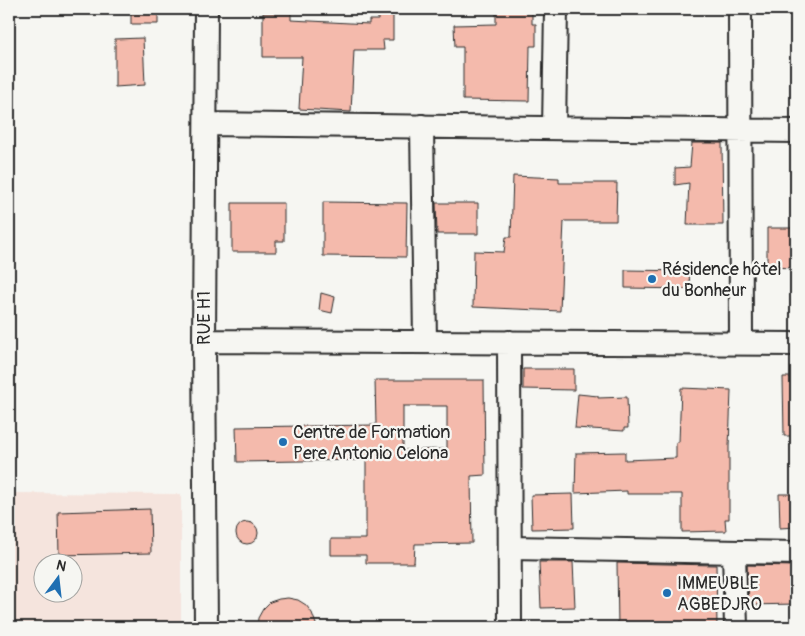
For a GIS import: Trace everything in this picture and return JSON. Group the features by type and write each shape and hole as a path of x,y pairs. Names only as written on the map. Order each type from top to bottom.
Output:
{"street":[{"name":"RUE H1","path":"206,9 204,341 206,627"},
{"path":"554,128 556,9"},
{"path":"740,9 741,343"},
{"path":"206,124 741,131 796,130"},
{"path":"422,126 425,341"},
{"path":"204,341 796,344"},
{"path":"509,342 510,627"},
{"path":"510,548 796,553"},
{"path":"734,553 736,627"}],"shaded area":[{"path":"9,493 181,494 181,627 9,627"}],"green space":[{"path":"9,9 12,9 11,177 9,177"}],"building":[{"path":"131,9 158,9 158,24 131,24"},
{"path":"496,9 532,9 532,24 536,24 536,46 530,46 529,101 463,100 463,47 455,47 454,25 496,24"},
{"path":"263,13 291,13 291,20 369,24 369,20 378,20 378,13 393,13 393,40 383,40 384,50 354,50 351,112 299,109 302,57 263,57"},
{"path":"143,38 145,85 115,87 115,39"},
{"path":"692,143 722,143 723,225 687,225 689,183 675,185 675,168 690,167"},
{"path":"513,176 559,178 559,183 617,183 616,221 564,221 560,311 473,307 474,251 504,252 506,237 511,237"},
{"path":"323,202 407,203 406,257 323,256"},
{"path":"232,203 284,203 284,241 276,241 276,252 232,252"},
{"path":"436,203 478,203 478,234 437,234"},
{"path":"767,228 796,228 796,268 767,267"},
{"path":"625,270 689,271 690,289 625,288"},
{"path":"321,293 335,297 332,313 319,310"},
{"path":"523,369 574,369 574,390 523,389"},
{"path":"783,377 796,377 796,436 784,436"},
{"path":"375,380 484,380 485,475 471,476 472,543 415,544 414,563 366,563 366,555 331,555 331,539 366,539 366,460 237,462 236,427 376,425","holes":["403,406 447,406 447,449 403,450"]},
{"path":"681,388 731,390 729,519 725,519 726,531 682,532 682,494 627,494 627,491 575,493 576,453 625,452 625,460 676,458 676,442 679,442"},
{"path":"578,394 598,396 598,398 627,397 628,428 624,428 624,431 575,428"},
{"path":"573,494 574,528 532,529 531,495"},
{"path":"779,494 796,494 796,527 780,528"},
{"path":"150,509 151,553 59,554 58,512"},
{"path":"247,522 257,529 258,533 251,543 247,544 237,537 236,533 243,523"},
{"path":"539,562 573,562 575,607 541,608"},
{"name":"IMMEUBLE AGBEDJRO","path":"617,563 716,565 717,627 618,627"},
{"path":"747,565 796,566 796,604 749,605"},
{"path":"288,598 298,600 306,605 312,613 317,627 257,627 258,618 270,602"}],"place":[{"name":"Résidence hôtel du Bonheur","path":"652,279"},
{"name":"Centre de Formation Pere Antonio Celona","path":"283,442"},
{"name":"IMMEUBLE AGBEDJRO","path":"667,593"}]}
